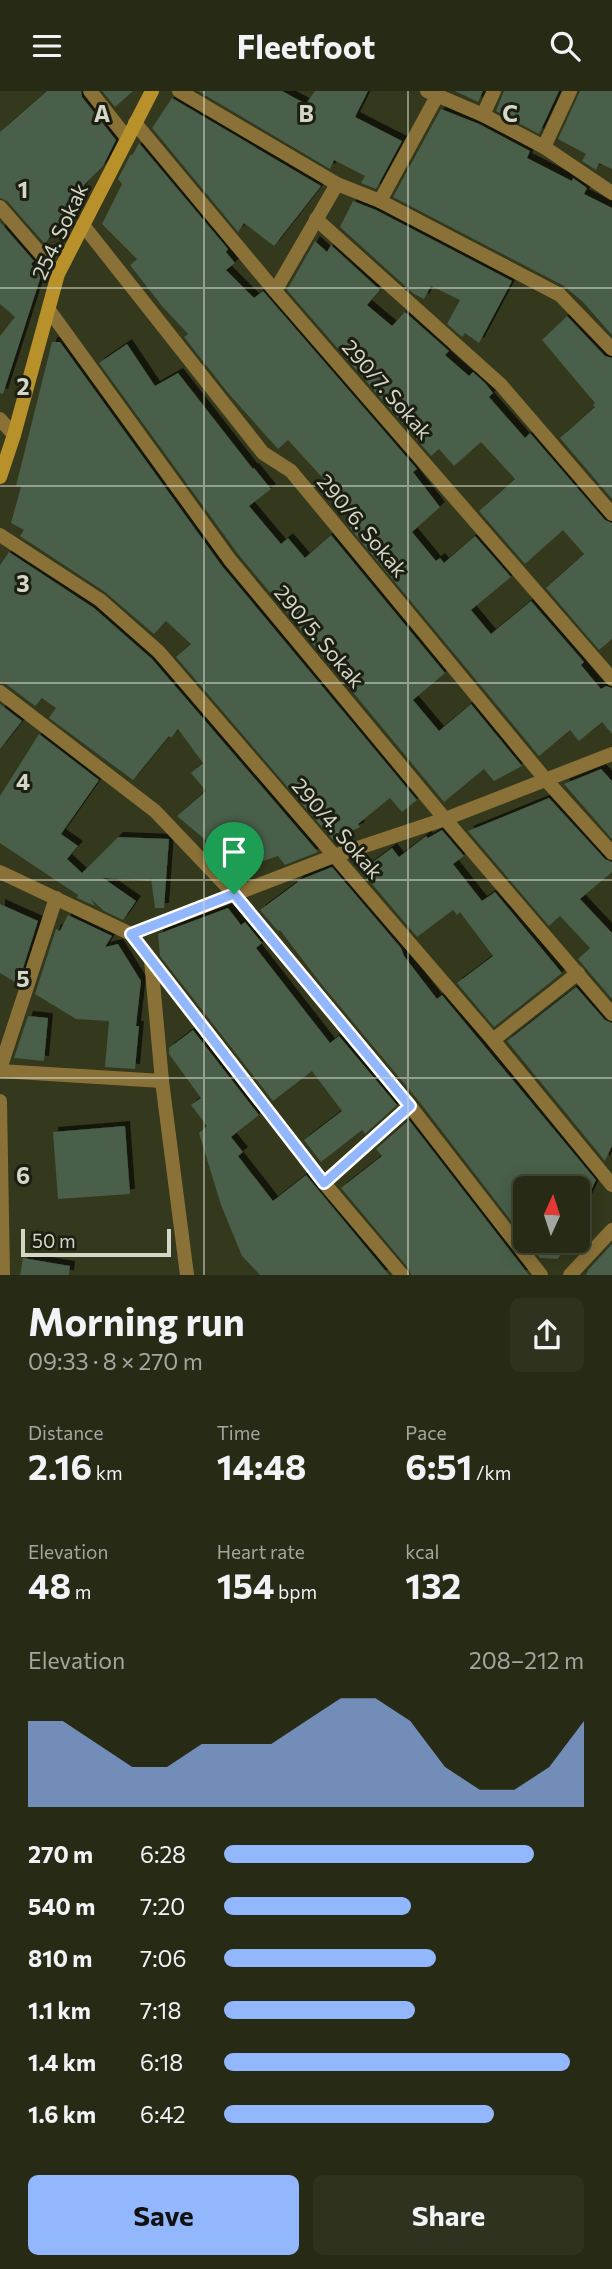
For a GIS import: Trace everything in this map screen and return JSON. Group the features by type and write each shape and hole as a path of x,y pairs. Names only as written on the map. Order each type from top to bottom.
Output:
{"street":[{"path":"90,91 127,138"},
{"name":"254. Sokak","path":"0,477 58,274 152,91"},
{"path":"179,91 337,184 380,201 560,295 612,349"},
{"path":"483,115 494,91"},
{"path":"544,147 570,91"},
{"path":"380,201 432,93 483,115 544,147 612,193"},
{"name":"290/7. Sokak","path":"135,123 275,291 612,679"},
{"path":"275,291 337,184"},
{"path":"0,207 58,274"},
{"path":"316,219 501,385 612,514"},
{"name":"290/6. Sokak","path":"83,225 263,453 291,471 546,780 612,853"},
{"name":"290/5. Sokak","path":"49,310 230,560 445,820 612,1014"},
{"path":"0,419 14,435"},
{"name":"290/4. Sokak","path":"0,535 100,600 159,652 493,1041 612,1185"},
{"path":"0,692 155,811 234,894 410,1106 541,1275"},
{"path":"131,934 334,856 445,820 612,754"},
{"path":"0,872 131,934 324,1183 402,1275"},
{"path":"56,898 0,1070 162,1081"},
{"path":"150,959 162,1081 187,1275"},
{"path":"493,1041 578,973"},
{"path":"0,1101 3,1275"},
{"path":"324,1183 410,1106"},
{"path":"570,1275 609,1236"}],"building":[{"path":"47,91 81,91 82,97 116,140 103,166 85,184 45,244 7,201 0,198 0,132"},
{"path":"102,91 133,91 115,107"},
{"path":"198,91 282,91 306,104 315,91 368,91 355,117 402,141 376,189 361,183 365,176 334,160 330,169"},
{"path":"455,91 483,91 478,102"},
{"path":"504,91 559,91 539,134 496,111"},
{"path":"580,91 612,91 612,169 599,163 596,170 582,161 586,154 558,139"},
{"path":"172,98 321,186 274,246 244,223 238,232 152,128"},
{"path":"441,109 479,124 530,151 527,158 572,181 573,178 587,188 584,194 612,208 612,335 583,302 564,286 393,197"},
{"path":"139,143 228,249 226,252 235,263 226,270 254,298 263,291 417,469 413,472 440,507 412,532 436,561 440,558 444,563 475,536 511,577 471,610 491,634 531,601 584,662 581,665 601,689 606,686 612,688 612,734 602,722 579,741 570,730 539,756 346,523 353,516 328,488 330,486 288,440 278,449 228,393 184,337 188,334 130,265 137,259 102,224 122,184 118,179"},
{"path":"353,201 376,210 512,281 479,343 465,333 462,337 447,324 460,300 431,286 424,299 414,294 340,227"},
{"path":"0,222 34,261 31,264 41,276 3,394 0,393 0,336 15,317 0,304"},
{"path":"315,241 327,252 331,245 380,290 367,305 392,326 405,312 449,351 445,355 469,376 473,372 485,383 493,393 489,397 525,438 530,433 605,520 612,523 612,639 599,650 546,588 584,554 563,530 525,564 479,511 515,479 481,442 454,466 439,449 431,456 287,290"},
{"path":"567,316 605,356 612,358 612,499 560,438 595,407 595,403 542,340"},
{"path":"52,342 60,342 222,566 417,800 402,812 390,798 358,824 360,827 333,840 176,657 191,644 166,621 154,634 105,592 20,536 24,530 11,523 21,487 16,486"},
{"path":"127,344 155,386 178,373 271,489 249,506 281,544 288,538 305,558 331,535 445,673 413,700 439,731 471,704 522,766 494,781 484,769 444,802 238,554 99,363"},
{"path":"9,552 94,608 152,659 318,852 285,865 278,856 240,869 177,816 206,791 191,773 203,763 178,729 171,738 169,736 133,780 49,718 56,708 42,698 35,706 6,684 0,683 0,565"},
{"path":"0,704 22,721 0,749"},
{"path":"39,734 99,780 61,834 78,846 67,859 82,873 118,837 169,839 164,908 155,908 151,878 150,881 103,878 136,901 123,920 104,911 91,899 95,906 77,898 78,895 0,843 0,796"},
{"path":"601,769 612,781 612,839 564,784"},
{"path":"549,798 605,859 612,862 612,872 580,899 612,933 612,999 578,959 590,948 560,916 549,926 468,831"},
{"path":"442,830 464,856 453,864 482,901 495,892 562,973 494,1027 457,983 493,956 460,912 457,915 453,910 417,937 361,871 392,848 399,857 426,836 428,838"},
{"path":"332,867 401,948 404,956 437,999 442,995 596,1180 590,1193 590,1176 513,1176 513,1223 418,1100 280,930 278,931 260,910 297,881"},
{"path":"0,904 38,921 18,984 0,973"},
{"path":"228,908 241,925 245,922 262,943 256,948 330,1043 339,1036 397,1105 365,1134 362,1130 321,1162 304,1140 342,1111 312,1071 273,1101 160,956 158,934"},
{"path":"68,915 112,936 105,947 118,944 141,981 135,1069 105,1067 109,1021 76,1019 35,994 56,929 60,931"},
{"path":"576,987 605,1020 612,1023 612,1146 605,1161 507,1041"},
{"path":"28,1016 48,1018 44,1061 14,1058"},
{"path":"193,1030 259,1115 231,1137 243,1152 238,1156 273,1201 306,1175 389,1275 260,1275 242,1256 221,1205 199,1133 207,1126 191,1105 201,1098 169,1054 169,1048"},
{"path":"409,1120 529,1275 411,1275 409,1269 341,1188 382,1156 376,1149"},
{"path":"125,1126 130,1194 58,1199 53,1132"},
{"path":"612,1244 612,1275 586,1275 588,1270"},
{"path":"536,1253 561,1253 558,1259 540,1258"},
{"path":"23,1258 70,1266 69,1275 20,1275"}],"route":[{"path":"234,894 410,1106 324,1183 131,934 234,894"}]}
